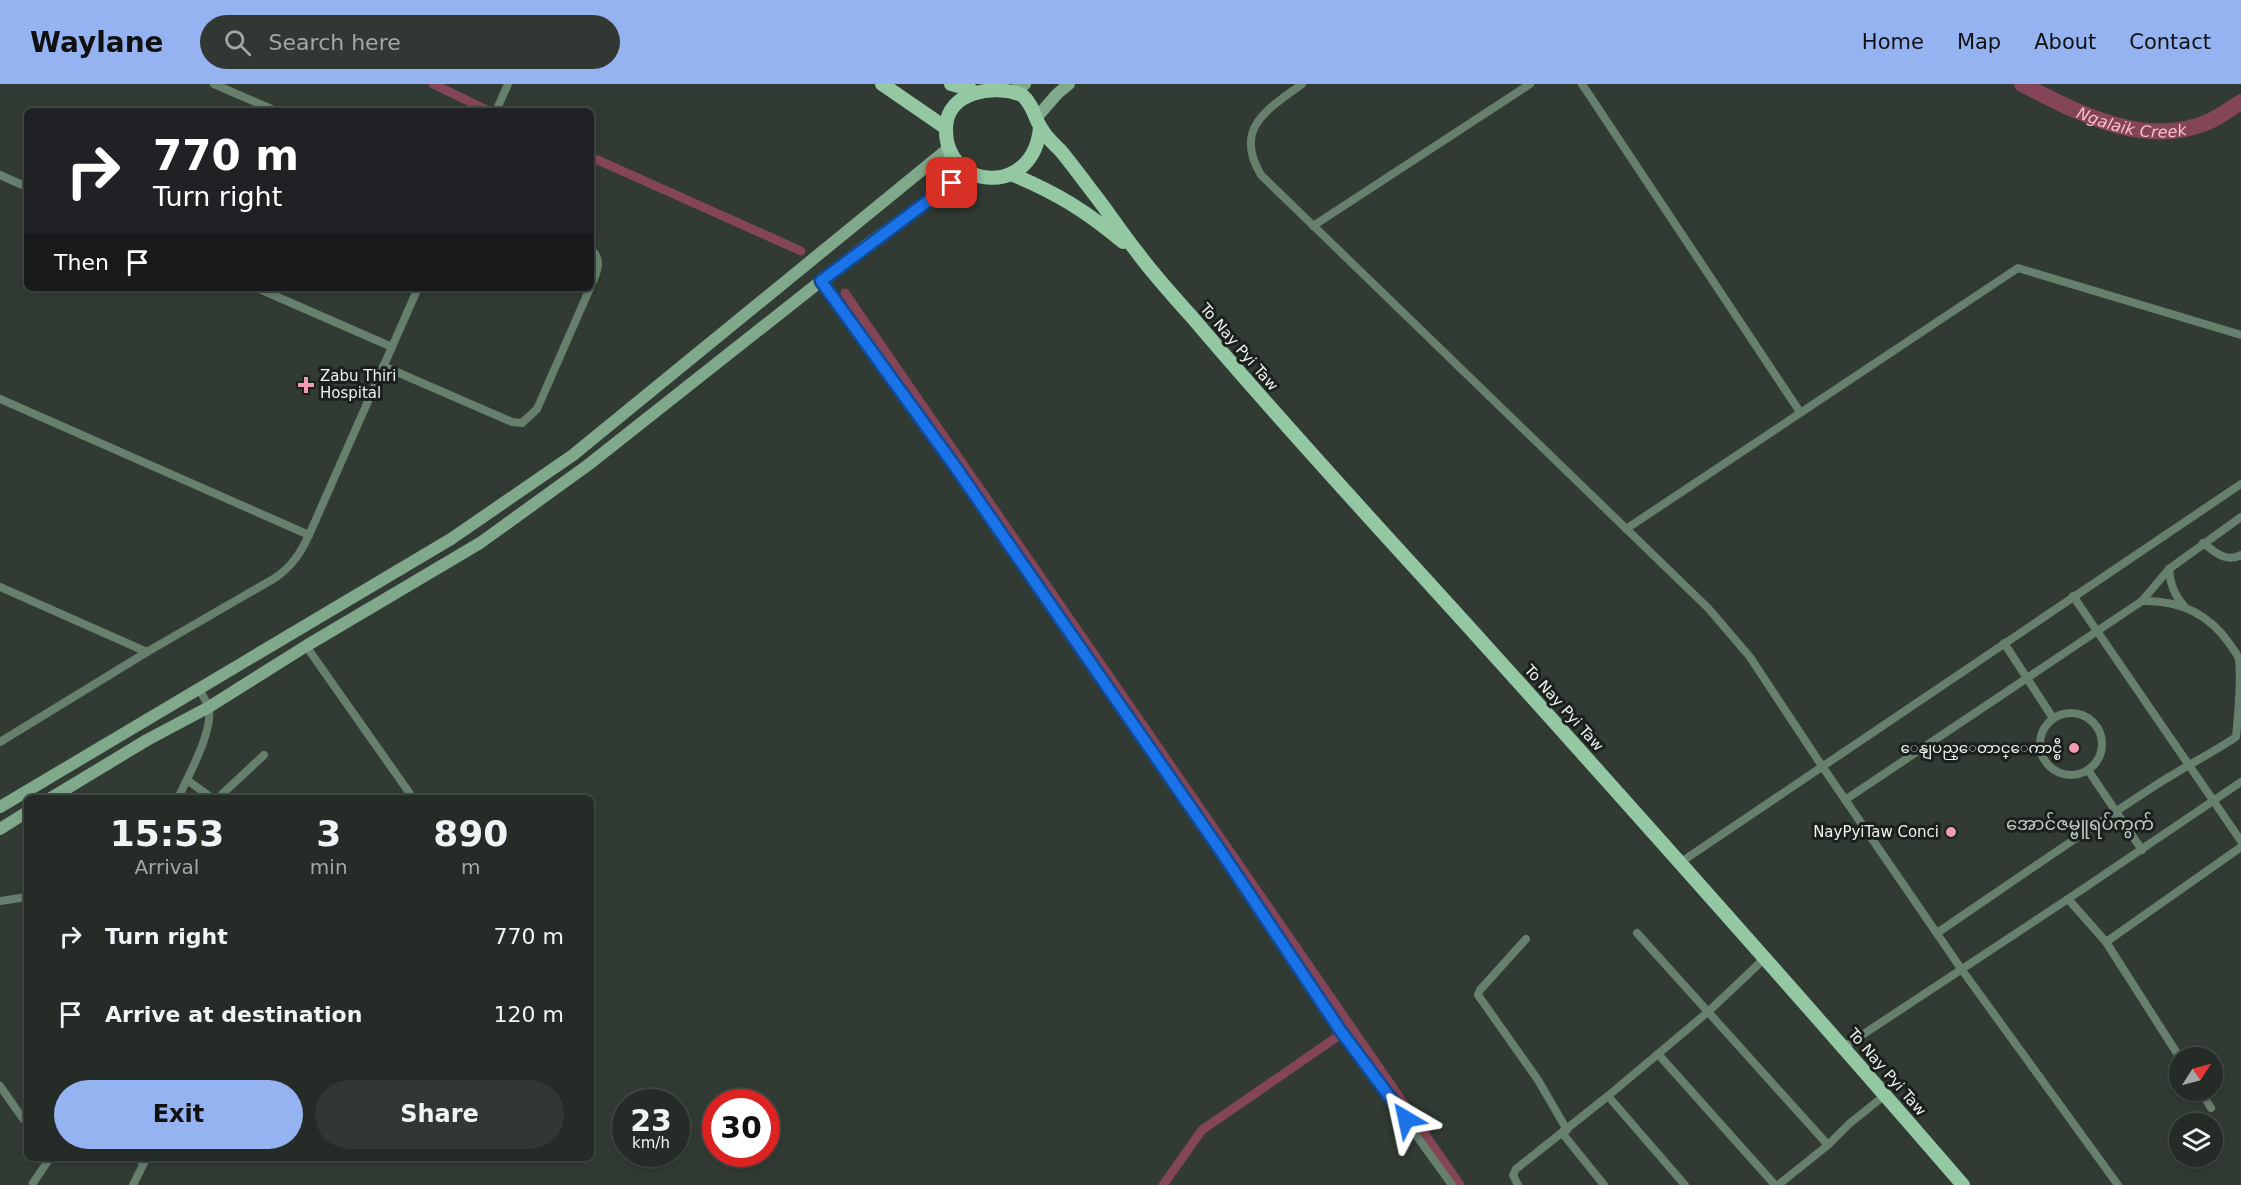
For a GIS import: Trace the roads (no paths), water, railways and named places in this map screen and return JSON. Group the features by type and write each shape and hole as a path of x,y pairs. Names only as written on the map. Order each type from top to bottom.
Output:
{"main road":[{"path":"882,84 946,128"},
{"path":"951,84 973,87 994,84 1020,87 1038,122 1139,255"},
{"path":"973,87 957,100 949,113 946,128 949,148 955,159 969,171 990,178 1011,174 1024,167 1033,155 1038,142 1038,122 1057,94 1069,84"},
{"path":"0,807 451,539 573,455 949,148"},
{"path":"56,795 147,740 209,707 306,646 480,543 588,465 821,281 969,171"},
{"path":"1011,174 1074,204 1139,255"},
{"name":"To Nay Pyi Taw","path":"1139,255 1238,372 1681,862 1963,1185"},
{"path":"0,829 24,814"}],"street":[{"path":"214,84 269,108"},
{"path":"497,108 508,84"},
{"path":"1302,84 1262,116 1251,130 1249,145 1252,160 1261,175 1708,608 1750,657 1821,766 1962,970 2118,1185"},
{"path":"1313,226 1530,84"},
{"path":"1582,84 1800,412"},
{"path":"0,175 24,186"},
{"path":"594,252 599,262 594,278"},
{"path":"1626,529 2018,268 2241,334"},
{"path":"821,281 871,347 973,493 1213,840 1342,1032 1452,1185"},
{"path":"263,291 392,347"},
{"path":"0,742 147,652 283,573 296,560 417,291"},
{"path":"383,366 512,422 522,423 537,409 589,291"},
{"path":"0,399 309,535"},
{"path":"1681,862 2241,484"},
{"path":"1845,800 2142,601 2169,569 2241,517"},
{"path":"2203,543 2226,558 2234,559 2241,555"},
{"path":"1937,933 2115,812 2187,765 2216,751 2238,736 2241,696 2239,658 2218,628 2184,606 2170,581 2169,569"},
{"path":"0,587 147,652"},
{"path":"2073,596 2241,841"},
{"path":"2142,601 2158,600 2184,606"},
{"path":"2004,643 2053,717"},
{"path":"306,646 411,795"},
{"path":"180,795 205,738 209,707 199,689"},
{"path":"2073,712 2084,715 2099,731 2102,742 2101,753 2096,763 2088,770 2076,775 2065,775 2046,764 2041,754 2040,735 2045,725 2053,717 2073,712"},
{"path":"221,795 264,755"},
{"path":"2088,770 2142,850"},
{"path":"187,780 208,795"},
{"path":"1844,1047 2241,782"},
{"path":"2106,942 2241,847"},
{"path":"0,901 24,897"},
{"path":"2068,899 2106,942 2173,1047"},
{"path":"1637,933 1828,1145"},
{"path":"1526,939 1478,995 1543,1088 1565,1132 1604,1185"},
{"path":"1518,1185 1513,1175 1516,1169 1565,1132 1709,1011 1765,958"},
{"path":"1658,1054 1776,1185 1828,1145 1849,1124 1885,1095"},
{"path":"0,1086 24,1120"},
{"path":"1608,1096 1684,1185"},
{"path":"2207,1101 2211,1108"},
{"path":"33,1183 48,1161"},
{"path":"133,1185 144,1163 141,1161"}],"waterway":[{"path":"433,84 483,108"},
{"name":"Ngalaik Creek","path":"2022,84 2089,116 2137,130 2162,132 2186,129 2210,121 2241,102"},
{"path":"594,158 801,251"},
{"path":"845,293 1460,1185"},
{"path":"1163,1185 1202,1130 1347,1030"}],"place":[{"name":"Zabu Thiri Hospital","path":"306,385"},
{"name":"ေနျပည္ေတာင္ေကာင္စီ","path":"2074,748"},
{"name":"NayPyiTaw Conci","path":"1951,832"}],"district":[{"name":"အောင်ဇမ္ဗူရပ်ကွက်","path":"2080,824"}]}
